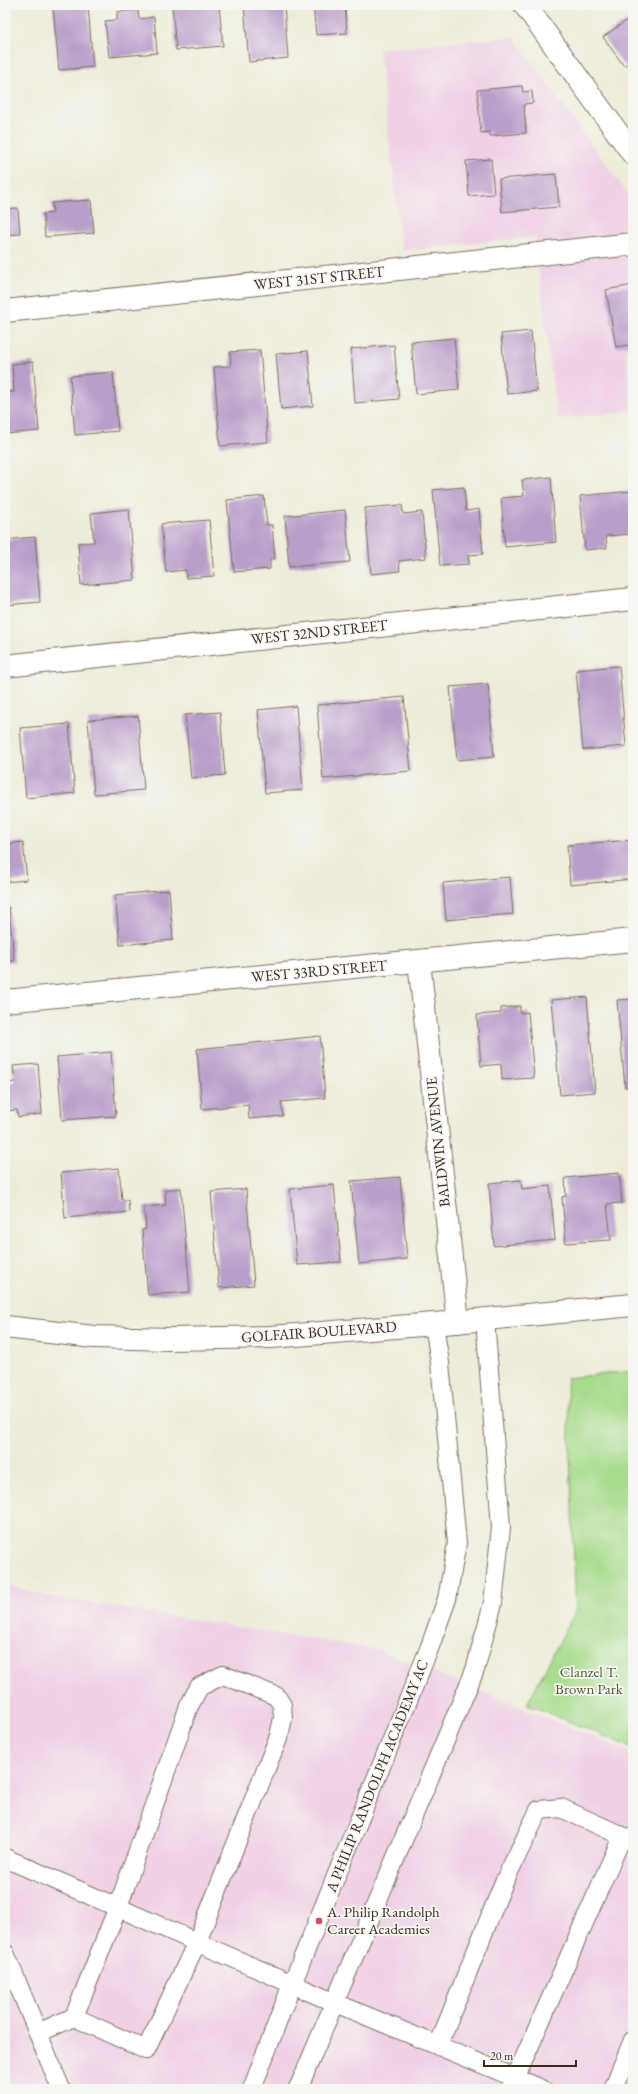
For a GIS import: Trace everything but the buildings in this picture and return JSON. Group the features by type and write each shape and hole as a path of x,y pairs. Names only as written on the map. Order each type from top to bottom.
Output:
{"street":[{"path":"525,5 633,154"},
{"name":"WEST 31ST STREET","path":"5,311 633,244"},
{"name":"WEST 32ND STREET","path":"5,666 633,599"},
{"name":"WEST 33RD STREET","path":"5,1001 633,940"},
{"name":"BALDWIN AVENUE","path":"419,961 458,1322"},
{"name":"GOLFAIR BOULEVARD","path":"5,1327 94,1337 170,1339 271,1337 458,1322 633,1304"}],"lane":[{"path":"298,2089 333,2002 475,1670 493,1603 501,1527 485,1319"},
{"name":"A PHILIP RANDOLPH ACADEMY AC","path":"252,2089 292,1984 429,1649 447,1599 456,1543 440,1363 434,1324"},
{"path":"38,2033 74,2017 118,1907 189,1706 199,1687 223,1675 276,1696 282,1705 283,1718 279,1736 198,1942 146,2050 74,2017"},
{"path":"438,2046 504,1882 539,1810 561,1808 627,1839 513,2083"},
{"path":"5,1858 333,2002 438,2046 513,2083 542,2089"},
{"path":"5,1953 62,2089"},
{"path":"613,2089 633,2040"}],"shaded area":[{"path":"513,37 633,201 633,352 626,353 632,411 557,419 535,237 402,251 379,49"},
{"name":"A. Philip Randolph Career Academies","path":"5,1584 45,1596 379,1650 633,1753 633,2089 5,2089"}],"green space":[{"name":"Clanzel T. Brown Park","path":"633,1371 633,1748 527,1704 576,1610 567,1378"}],"place":[{"name":"A. Philip Randolph Career Academies","path":"319,1921"}]}
